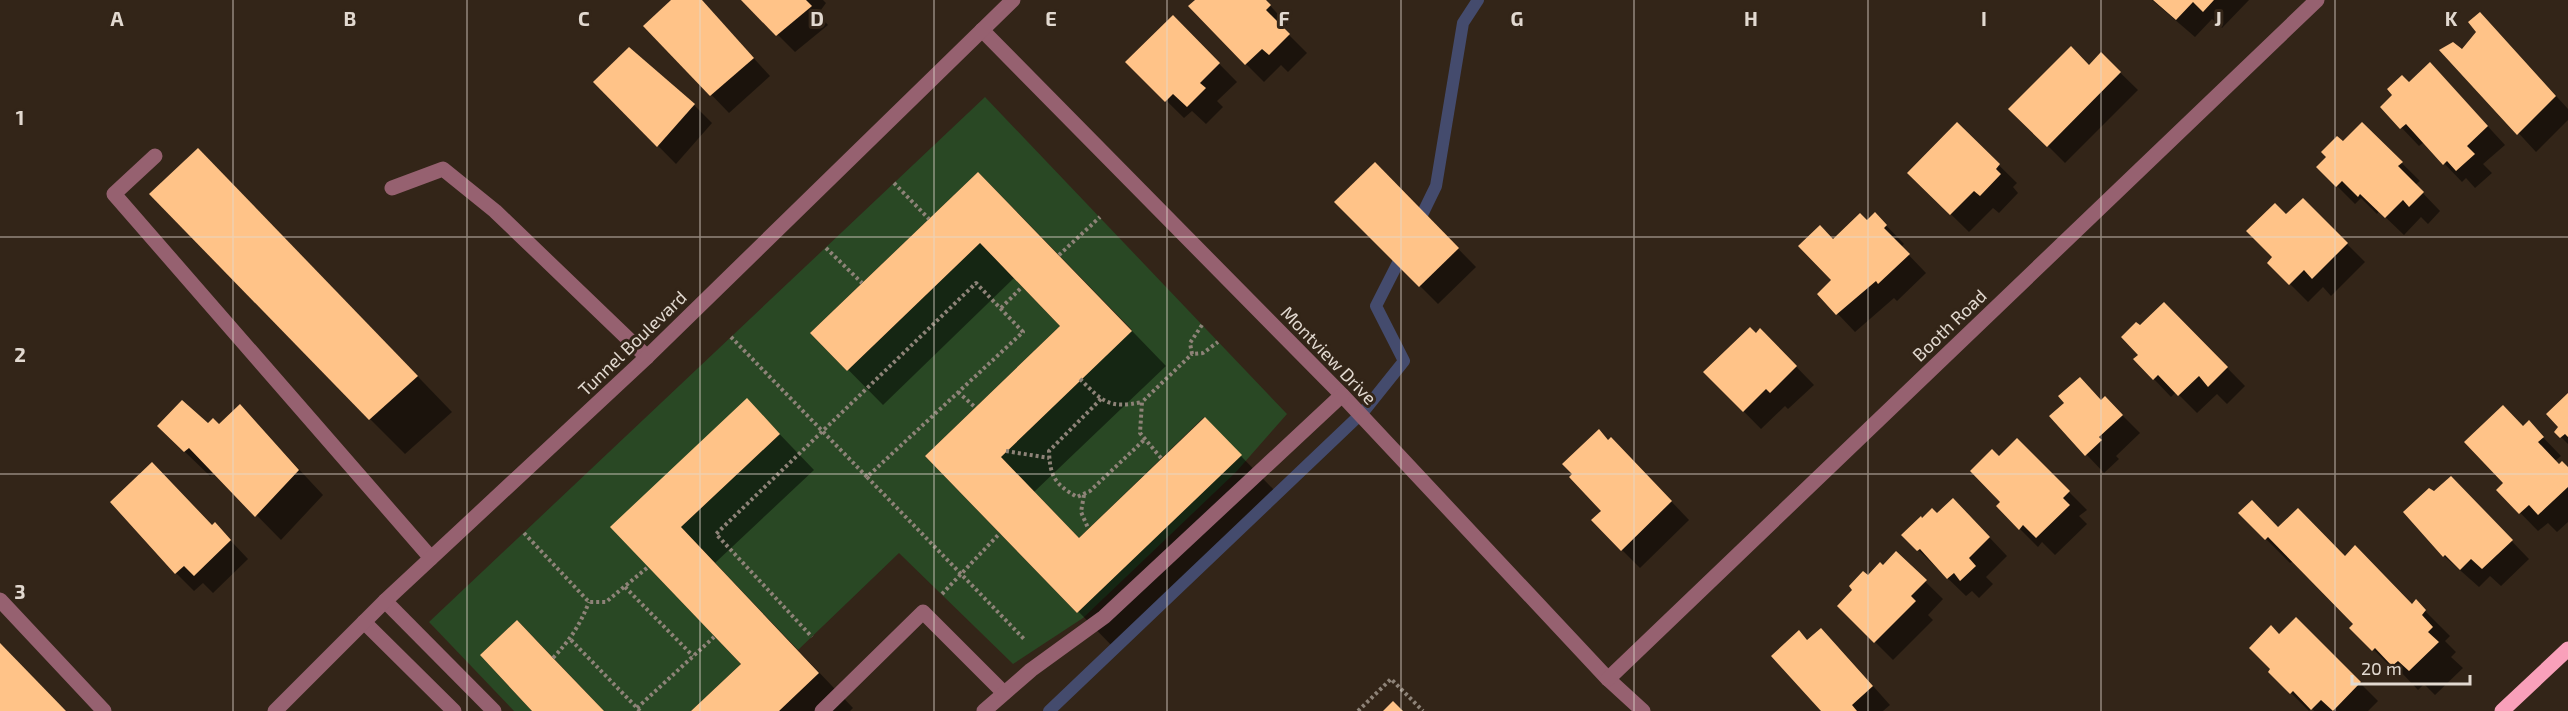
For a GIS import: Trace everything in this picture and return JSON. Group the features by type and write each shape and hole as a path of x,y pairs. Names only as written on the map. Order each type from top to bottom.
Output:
{"main road":[{"path":"2502,711 2568,649"}],"street":[{"name":"Tunnel Boulevard","path":"275,711 385,601 646,357 1013,0"},
{"name":"Booth Road","path":"1608,679 2317,0"},
{"name":"Montview Drive","path":"982,30 1342,395 1608,679 1643,711"},
{"path":"155,156 114,194 431,558"},
{"path":"392,188 444,169 495,211 646,357"},
{"path":"984,711 1031,670 1104,617 1342,395"},
{"path":"0,600 104,711"},
{"path":"385,601 494,711"},
{"path":"822,711 923,612 1004,693"},
{"path":"364,622 454,711"}],"path":[{"path":"894,183 929,219"},
{"path":"1059,255 1100,217"},
{"path":"826,248 862,283"},
{"path":"812,637 716,534 976,283 1023,332 867,477"},
{"path":"1001,308 1022,287"},
{"path":"1192,354 1190,343 1202,325"},
{"path":"731,337 1027,641"},
{"path":"1080,380 1101,399 1121,406 1142,402 1192,354 1203,353 1218,342"},
{"path":"958,392 975,408"},
{"path":"1101,399 1049,451 1050,471 1061,487 1077,496 1090,491 1144,440"},
{"path":"1142,402 1140,433 1161,458"},
{"path":"1006,451 1049,458"},
{"path":"1084,494 1081,512 1088,528"},
{"path":"942,594 1000,533"},
{"path":"524,534 589,602 606,602 648,567"},
{"path":"625,586 693,656"},
{"path":"553,658 571,640 589,602"},
{"path":"571,640 639,709 714,637"},
{"path":"1358,711 1391,679 1423,711"}],"green space":[{"path":"985,97 1287,414 1236,472 1083,618 1013,664 899,553 798,650 681,527 780,434 747,399 611,527 741,664 691,711 604,711 517,620 480,655 532,711 514,711 429,622","holes":["978,172 1132,330 1001,457 1079,538 1204,417 1241,455 1077,613 925,456 1060,326 980,243 847,371 810,333"]}],"building":[{"path":"671,0 702,0 754,58 710,96 643,26"},
{"path":"741,0 806,0 812,6 776,36"},
{"path":"1195,0 1266,0 1271,5 1266,10 1290,34 1269,55 1262,49 1245,65 1188,6"},
{"path":"2153,0 2214,0 2203,12 2193,2 2176,20"},
{"path":"2480,12 2556,96 2517,135 2439,50 2453,42 2462,49 2476,32 2468,22"},
{"path":"1173,15 1220,63 1200,83 1206,88 1187,107 1173,94 1165,102 1125,62"},
{"path":"2071,46 2089,65 2101,52 2121,72 2047,147 2008,109"},
{"path":"629,47 695,104 657,147 593,82"},
{"path":"2430,62 2488,126 2467,146 2475,154 2456,171 2447,161 2443,165 2406,124 2400,129 2380,107 2392,95 2387,89 2402,75 2409,82"},
{"path":"1957,122 2000,164 1996,169 2001,174 1980,196 1974,191 1950,215 1907,173"},
{"path":"2362,122 2403,162 2398,166 2424,192 2409,207 2403,200 2385,218 2360,194 2358,197 2342,181 2336,187 2316,167 2326,157 2321,152 2337,136 2343,141"},
{"path":"198,148 418,376 369,420 149,194"},
{"path":"1375,162 1459,248 1419,287 1334,202"},
{"path":"978,172 1132,331 1001,457 1079,538 1205,417 1242,455 1077,613 925,456 1060,326 980,243 847,371 810,333"},
{"path":"2303,198 2348,243 2312,279 2304,270 2289,285 2267,263 2272,257 2246,231 2275,203 2286,214"},
{"path":"1875,212 1887,225 1884,228 1910,254 1878,284 1876,281 1836,315 1817,294 1831,280 1798,246 1820,225 1833,239 1860,213 1867,220"},
{"path":"2164,302 2228,367 2208,387 2199,376 2178,396 2158,375 2153,380 2133,359 2138,355 2121,337 2136,322 2140,325"},
{"path":"1750,327 1756,333 1760,328 1797,366 1770,393 1766,389 1743,412 1703,372"},
{"path":"2080,377 2101,400 2105,396 2123,415 2099,437 2102,440 2085,456 2049,416 2064,403 2058,396"},
{"path":"2568,393 2568,437 2565,434 2560,438 2554,432 2558,427 2546,414"},
{"path":"747,398 780,434 681,527 819,673 779,711 691,711 741,664 610,527"},
{"path":"182,400 208,423 213,418 219,424 240,404 299,470 255,517 189,448 184,452 157,426"},
{"path":"2503,405 2523,426 2529,420 2544,437 2538,442 2559,464 2562,461 2568,467 2568,487 2538,515 2529,505 2519,514 2496,490 2503,483 2464,442"},
{"path":"1599,429 1608,440 1611,437 1672,501 1621,551 1591,520 1601,511 1569,477 1572,474 1562,464"},
{"path":"2017,438 2070,491 2063,498 2070,505 2036,538 2023,525 2019,530 1996,506 2000,502 1970,471 1992,449 1999,456"},
{"path":"152,462 212,525 215,522 231,540 194,576 184,566 175,574 110,502"},
{"path":"2451,476 2513,540 2482,569 2471,559 2460,570 2445,555 2443,557 2403,512 2429,488 2434,491"},
{"path":"1953,498 1990,537 1969,558 1976,566 1960,581 1954,573 1947,579 1920,549 1917,551 1901,535 1932,508 1937,513"},
{"path":"2252,500 2278,527 2298,508 2345,556 2355,545 2412,604 2416,599 2426,610 2422,615 2433,627 2428,632 2439,642 2409,671 2398,661 2392,666 2375,648 2372,651 2349,628 2353,624 2268,537 2265,540 2238,513"},
{"path":"1896,551 1927,580 1911,596 1916,601 1874,643 1837,606 1852,590 1849,586 1863,571 1868,575 1880,562 1883,565"},
{"path":"2296,617 2361,682 2333,711 2321,700 2311,710 2293,691 2290,694 2268,672 2270,669 2249,648 2271,625 2279,634"},
{"path":"517,620 604,711 532,711 480,655"},
{"path":"1821,628 1873,686 1852,705 1857,711 1821,711 1771,656 1799,630 1807,640"},
{"path":"0,643 66,711 0,711"},
{"path":"1393,701 1403,711 1383,711"}],"waterway":[{"path":"1417,225 1436,186 1463,23 1478,0"},
{"path":"1049,711 1364,411 1404,361 1376,306 1404,251"}]}
